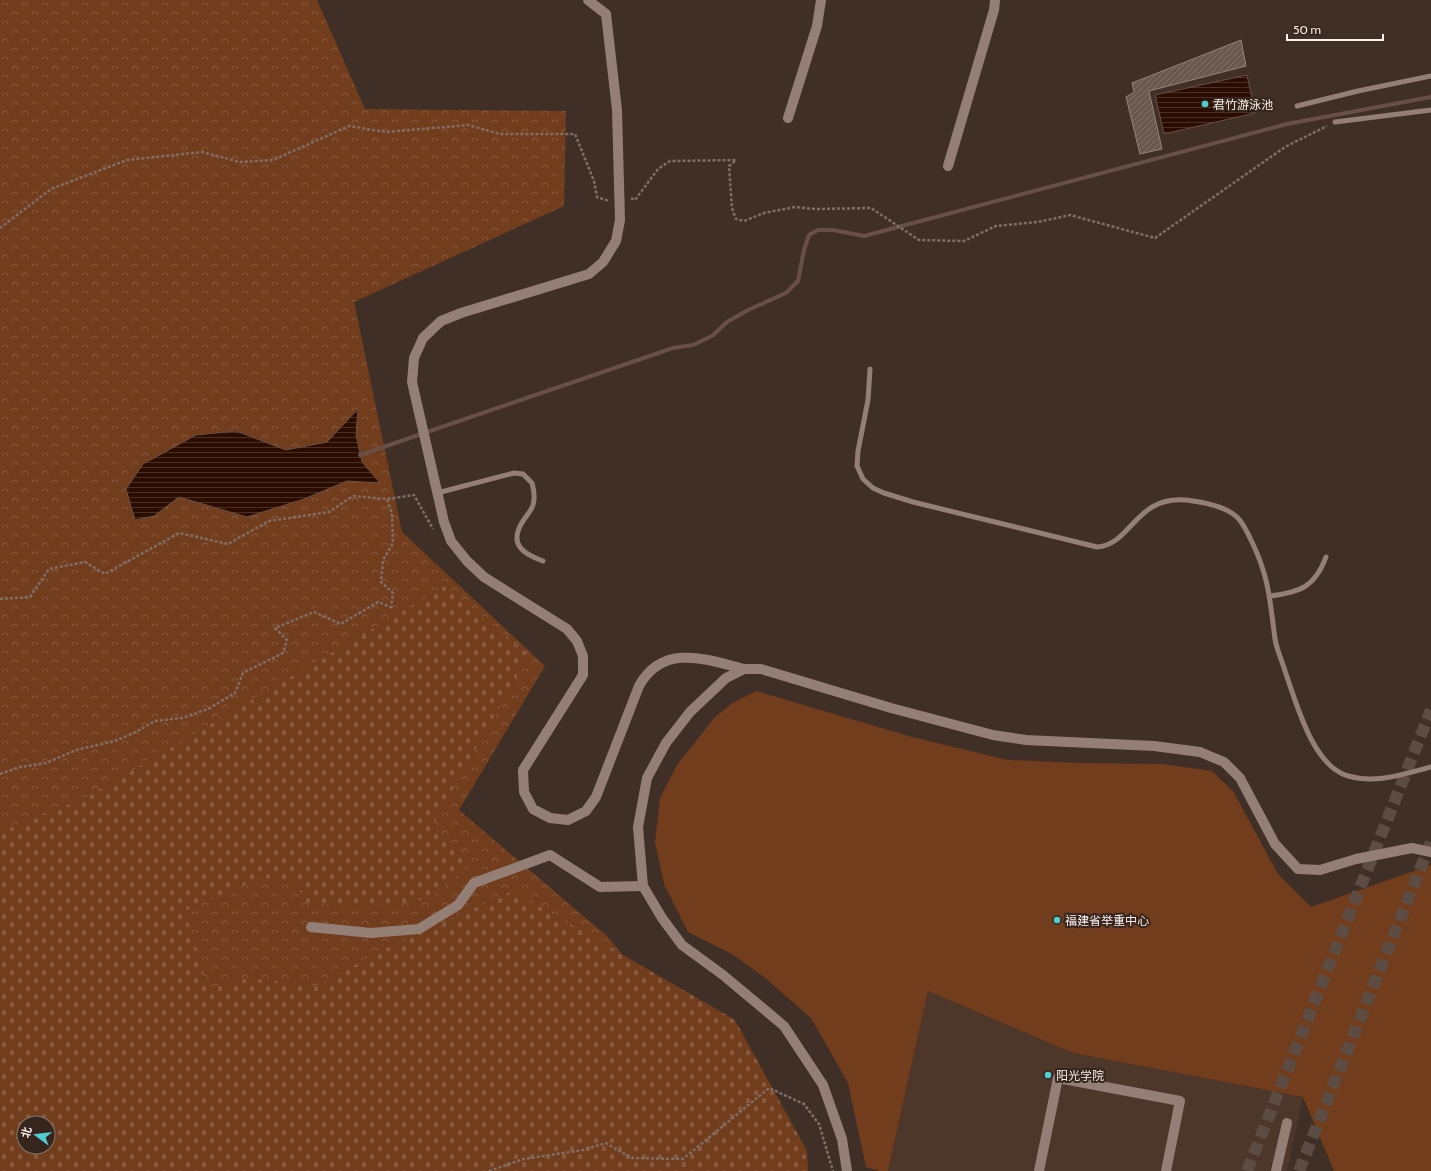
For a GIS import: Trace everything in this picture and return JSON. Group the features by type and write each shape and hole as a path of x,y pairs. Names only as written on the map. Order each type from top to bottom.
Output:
{"street":[{"path":"588,0 606,14 617,110 620,220 616,240 604,262 589,274 461,313 441,321 423,338 414,358 412,382 445,526 452,541 467,561 484,577 567,629 577,642 583,656 583,675 523,770 524,792 532,808 550,818 568,820 586,810 596,797 639,686 645,675 658,664 677,658 700,658 744,668 761,669 891,708 993,735 1026,740 1154,746 1200,752 1224,762 1240,778 1276,844 1298,869 1320,870 1356,859 1412,848 1431,852"},
{"path":"788,118 817,26 821,0"},
{"path":"948,166 994,10 995,0"},
{"path":"744,668 726,678 690,712 666,743 647,778 638,827 643,886 662,918 682,945 723,975 784,1026 823,1085 842,1139 847,1171"},
{"path":"311,927 371,933 419,928 458,905 474,883 550,855 600,888 643,886"},
{"path":"1038,1171 1058,1078 1180,1101 1166,1171"},
{"path":"1276,1171 1287,1123"}],"lane":[{"path":"1297,106 1431,76"},
{"path":"1335,122 1431,110"},
{"path":"870,368 868,400 858,451 857,466 863,479 873,488 913,502 1097,547 1113,543 1137,518 1160,503 1177,500 1207,504 1226,510 1242,523 1267,579 1276,641 1300,714 1315,745 1326,760 1335,770 1346,776 1365,779 1386,778 1431,767"},
{"path":"437,493 514,473 523,474 532,483 534,503 519,529 518,544 522,550 531,557 544,562"},
{"path":"1270,596 1291,593 1306,587 1317,576 1326,557"}],"path":[{"path":"0,228 52,189 126,160 202,152 240,162 273,160 349,126 386,132 468,125 500,134 575,134 594,181 597,197 609,201 620,192 634,200 658,169 670,161 736,160 729,166 732,208 736,219 744,221 764,213 795,207 816,209 871,208 919,240 964,241 996,226 1038,222 1070,215 1155,238 1285,147 1335,122"},
{"path":"0,599 30,597 48,569 86,562 105,574 180,533 228,544 269,521 330,512 353,496 387,498 414,495 436,533 445,526"},
{"path":"0,774 20,767 46,763 76,750 115,741 136,732 155,721 182,718 208,709 235,693 243,673 284,653 287,640 275,628 307,614 314,612 341,624 378,602 390,607 393,593 381,582 383,560 393,542 392,514 387,498"},
{"path":"488,1171 524,1159 583,1150 606,1144 631,1158 683,1159 769,1088 804,1104 819,1124 834,1171"}],"shaded area":[{"name":"君竹游泳池","path":"1247,75 1255,113 1164,134 1155,95"},
{"path":"358,409 356,435 362,462 380,483 347,481 304,499 247,517 179,497 154,516 135,520 126,489 143,464 196,435 236,431 286,450 327,442"},
{"name":"阳光学院","path":"928,991 1073,1053 1303,1097 1287,1171 888,1171"}],"green space":[{"path":"0,0 317,0 365,109 566,111 564,206 354,302 402,532 545,666 459,810 608,937 793,1171 0,1171"},
{"path":"445,586 529,655 431,828 471,862 431,898 378,907 307,903 293,880 259,878 185,911 208,988 248,978 318,986 378,952 513,891 735,1020 807,1151 808,1171 0,1171 0,832 87,797"},
{"name":"福建省举重中心","path":"756,691 912,737 1008,760 1162,764 1212,771 1233,791 1278,874 1311,907 1431,865 1431,1171 1334,1171 1303,1097 1073,1053 928,991 888,1171 880,1171 866,1167 848,1083 811,1018 764,977 732,954 688,932 664,884 655,842 660,798 677,765 715,717 731,704"}],"building":[{"path":"1241,40 1246,66 1149,91 1162,149 1140,154 1126,97 1134,92 1132,83"}],"waterway":[{"path":"360,455 673,348 693,345 712,336 727,322 748,310 786,293 798,281 804,250 809,235 818,230 833,230 864,236 1287,124 1431,97"}],"tunnel":[{"path":"1247,1171 1431,710"},
{"path":"1299,1171 1431,842"}],"place":[{"name":"君竹游泳池","path":"1205,104"},
{"name":"福建省举重中心","path":"1057,920"},
{"name":"阳光学院","path":"1048,1075"}]}
